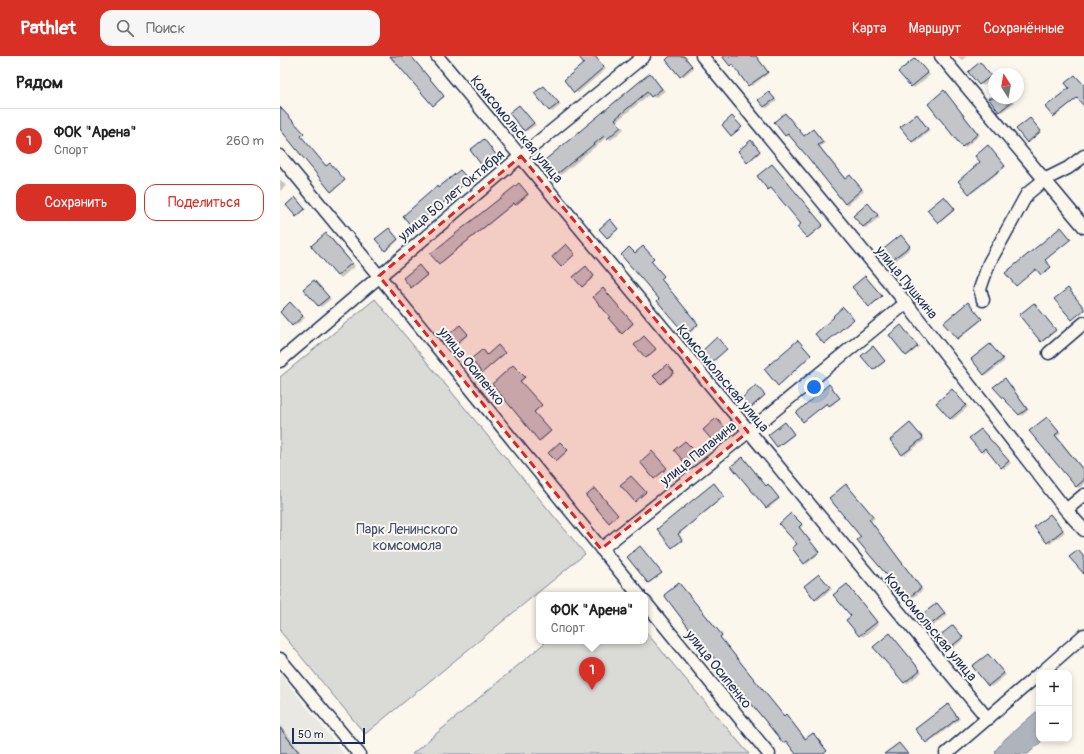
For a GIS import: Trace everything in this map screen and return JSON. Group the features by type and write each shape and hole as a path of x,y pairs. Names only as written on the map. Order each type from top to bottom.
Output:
{"street":[{"name":"Комсомольская улица","path":"437,56 988,719"},
{"name":"улица 50 лет Октября","path":"280,361 520,156 644,56"},
{"name":"улица Пушкина","path":"702,56 906,303 1066,510 1084,530"},
{"path":"941,56 1084,227"},
{"name":"улица Осипенко","path":"280,156 380,276 637,592"},
{"path":"983,300 980,289 988,263 1027,194 1044,180 1068,168 1084,156"},
{"name":"улица Папанина","path":"601,549 748,432 906,303"},
{"path":"1049,353 1084,324"},
{"path":"1066,510 1084,495"},
{"name":"улица Осипенко","path":"648,606 769,754"},
{"path":"1045,670 1084,635"},
{"path":"280,660 359,754"},
{"path":"946,754 1036,677"}],"highlighted area":[{"path":"521,156 748,432 601,549 379,276"}],"shaded area":[{"path":"280,673 344,754 280,754"},
{"path":"1036,712 1036,742 1041,742 1028,754 996,754 995,751 1005,739"}],"green space":[{"name":"Парк Ленинского комсомола","path":"375,299 585,554 539,592 536,592 536,594 365,734 280,631 280,377"},
{"path":"648,635 749,754 412,754 543,644 648,644"}],"building":[{"path":"390,56 411,56 444,96 433,106"},
{"path":"578,56 595,56 604,67 574,93 564,80 584,63"},
{"path":"670,56 684,56 692,66 680,77 666,60"},
{"path":"722,56 756,56 768,72 748,86 732,64 730,66"},
{"path":"915,58 928,73 911,87 898,72"},
{"path":"980,62 988,72 988,78 979,85 968,72"},
{"path":"650,73 662,89 651,97 647,92 615,119 621,127 607,139 604,136 556,175 545,160"},
{"path":"1075,75 1084,85 1084,106 1077,98 1053,117 1045,107 1069,88 1065,83"},
{"path":"544,86 559,103 549,111 534,93"},
{"path":"944,90 978,134 962,147 928,104"},
{"path":"769,92 775,99 764,107 758,100"},
{"path":"993,104 1009,104 999,112"},
{"path":"519,105 534,123 524,131 509,113"},
{"path":"280,107 304,133 301,136 326,166 330,163 345,180 331,192 280,129"},
{"path":"785,113 804,136 813,129 823,142 818,145 845,179 850,175 862,189 845,204 788,134 785,136 774,122"},
{"path":"917,114 928,129 912,142 900,127"},
{"path":"732,116 742,127 731,136 722,125"},
{"path":"1030,118 1041,131 1027,143 1016,129"},
{"path":"484,139 497,156 483,167 470,150"},
{"path":"751,140 760,151 747,163 738,151"},
{"path":"988,145 1005,166 969,194 958,181 980,162 975,156"},
{"path":"772,164 823,225 807,238 797,227 801,224 771,188 768,190 757,176"},
{"path":"460,170 469,180 447,198 448,199 412,227 403,216 437,186 438,188"},
{"path":"519,183 528,194 515,205 514,203 439,264 430,254"},
{"path":"944,196 955,209 938,223 927,210"},
{"path":"295,197 305,209 296,217 286,205"},
{"path":"868,203 878,215 863,227 853,216"},
{"path":"610,219 618,229 607,238 599,229"},
{"path":"1061,227 1071,239 1045,260 1051,267 1041,275 1036,269 1016,286 1005,273"},
{"path":"389,228 398,239 385,251 375,239"},
{"path":"326,233 352,263 337,276 311,246"},
{"path":"901,235 910,246 889,262 880,252"},
{"path":"566,244 575,254 561,267 552,257"},
{"path":"643,246 654,258 651,261 664,276 661,279 698,324 686,335 657,301 659,299 621,255 629,247 635,253"},
{"path":"419,265 427,275 411,288 403,278"},
{"path":"586,266 594,276 582,287 573,277"},
{"path":"865,276 882,296 869,307 852,287"},
{"path":"314,280 329,297 318,306 303,289"},
{"path":"603,288 633,323 622,334 593,297"},
{"path":"1068,288 1084,308 1084,310 1072,320 1054,299"},
{"path":"290,302 303,316 292,326 280,312"},
{"path":"968,302 982,319 957,339 943,323"},
{"path":"1034,303 1056,330 1041,342 1019,315"},
{"path":"843,307 854,319 824,344 815,334"},
{"path":"460,325 468,334 457,343 449,334"},
{"path":"901,325 918,346 906,356 889,335"},
{"path":"644,336 656,349 646,358 634,345"},
{"path":"717,337 727,349 711,363 701,352"},
{"path":"798,340 811,355 778,386 764,369"},
{"path":"990,344 1003,359 984,375 971,359"},
{"path":"498,345 505,353 482,373 471,359 483,349 487,355"},
{"path":"873,346 885,361 873,370 861,356"},
{"path":"667,364 674,372 661,384 653,376"},
{"path":"513,365 525,377 520,381 542,405 534,412 551,431 539,441 492,384"},
{"path":"1005,378 1027,409 1019,415 993,387"},
{"path":"829,384 840,398 829,406 827,403 803,422 796,413"},
{"path":"756,385 765,395 750,408 741,399"},
{"path":"952,389 966,405 950,419 936,403"},
{"path":"1047,417 1059,432 1055,435 1084,471 1084,480 1076,487 1029,431"},
{"path":"716,418 726,429 712,440 703,430"},
{"path":"785,422 794,434 777,447 768,435"},
{"path":"910,423 923,438 902,455 890,440"},
{"path":"981,429 1009,461 1001,468 985,448 981,452 969,438"},
{"path":"685,441 696,452 684,462 674,450"},
{"path":"560,442 568,450 556,461 548,453"},
{"path":"652,451 667,468 654,479 640,462"},
{"path":"743,457 766,486 768,484 779,498 766,508 731,466"},
{"path":"631,476 646,492 635,502 620,485"},
{"path":"714,483 724,496 678,534 682,540 672,548 657,529"},
{"path":"846,484 873,516 869,519 921,588 907,599 857,540 861,537 829,498"},
{"path":"595,488 618,515 609,523 586,496"},
{"path":"791,513 802,524 799,527 819,552 804,564 792,548 797,544 779,524"},
{"path":"1050,514 1063,530 1047,543 1034,527"},
{"path":"640,546 662,573 648,583 627,557"},
{"path":"1078,550 1084,557 1084,574 1069,557"},
{"path":"819,574 830,587 815,600 804,586"},
{"path":"679,583 722,635 720,637 784,716 786,714 805,739 813,733 827,751 823,754 796,754 786,741 783,743 688,627 664,595"},
{"path":"847,584 877,622 859,636 846,620 851,616 833,595"},
{"path":"937,603 945,613 929,626 920,616"},
{"path":"953,625 963,637 948,649 938,637"},
{"path":"890,633 920,670 904,683 873,647"},
{"path":"988,654 1004,673 988,686 972,666"},
{"path":"948,704 958,718 926,743 915,729"},
{"path":"280,728 300,754 280,754"},
{"path":"899,743 908,754 884,754"}],"place":[{"name":"ФОК \"Арена\"","path":"592,690"}]}
